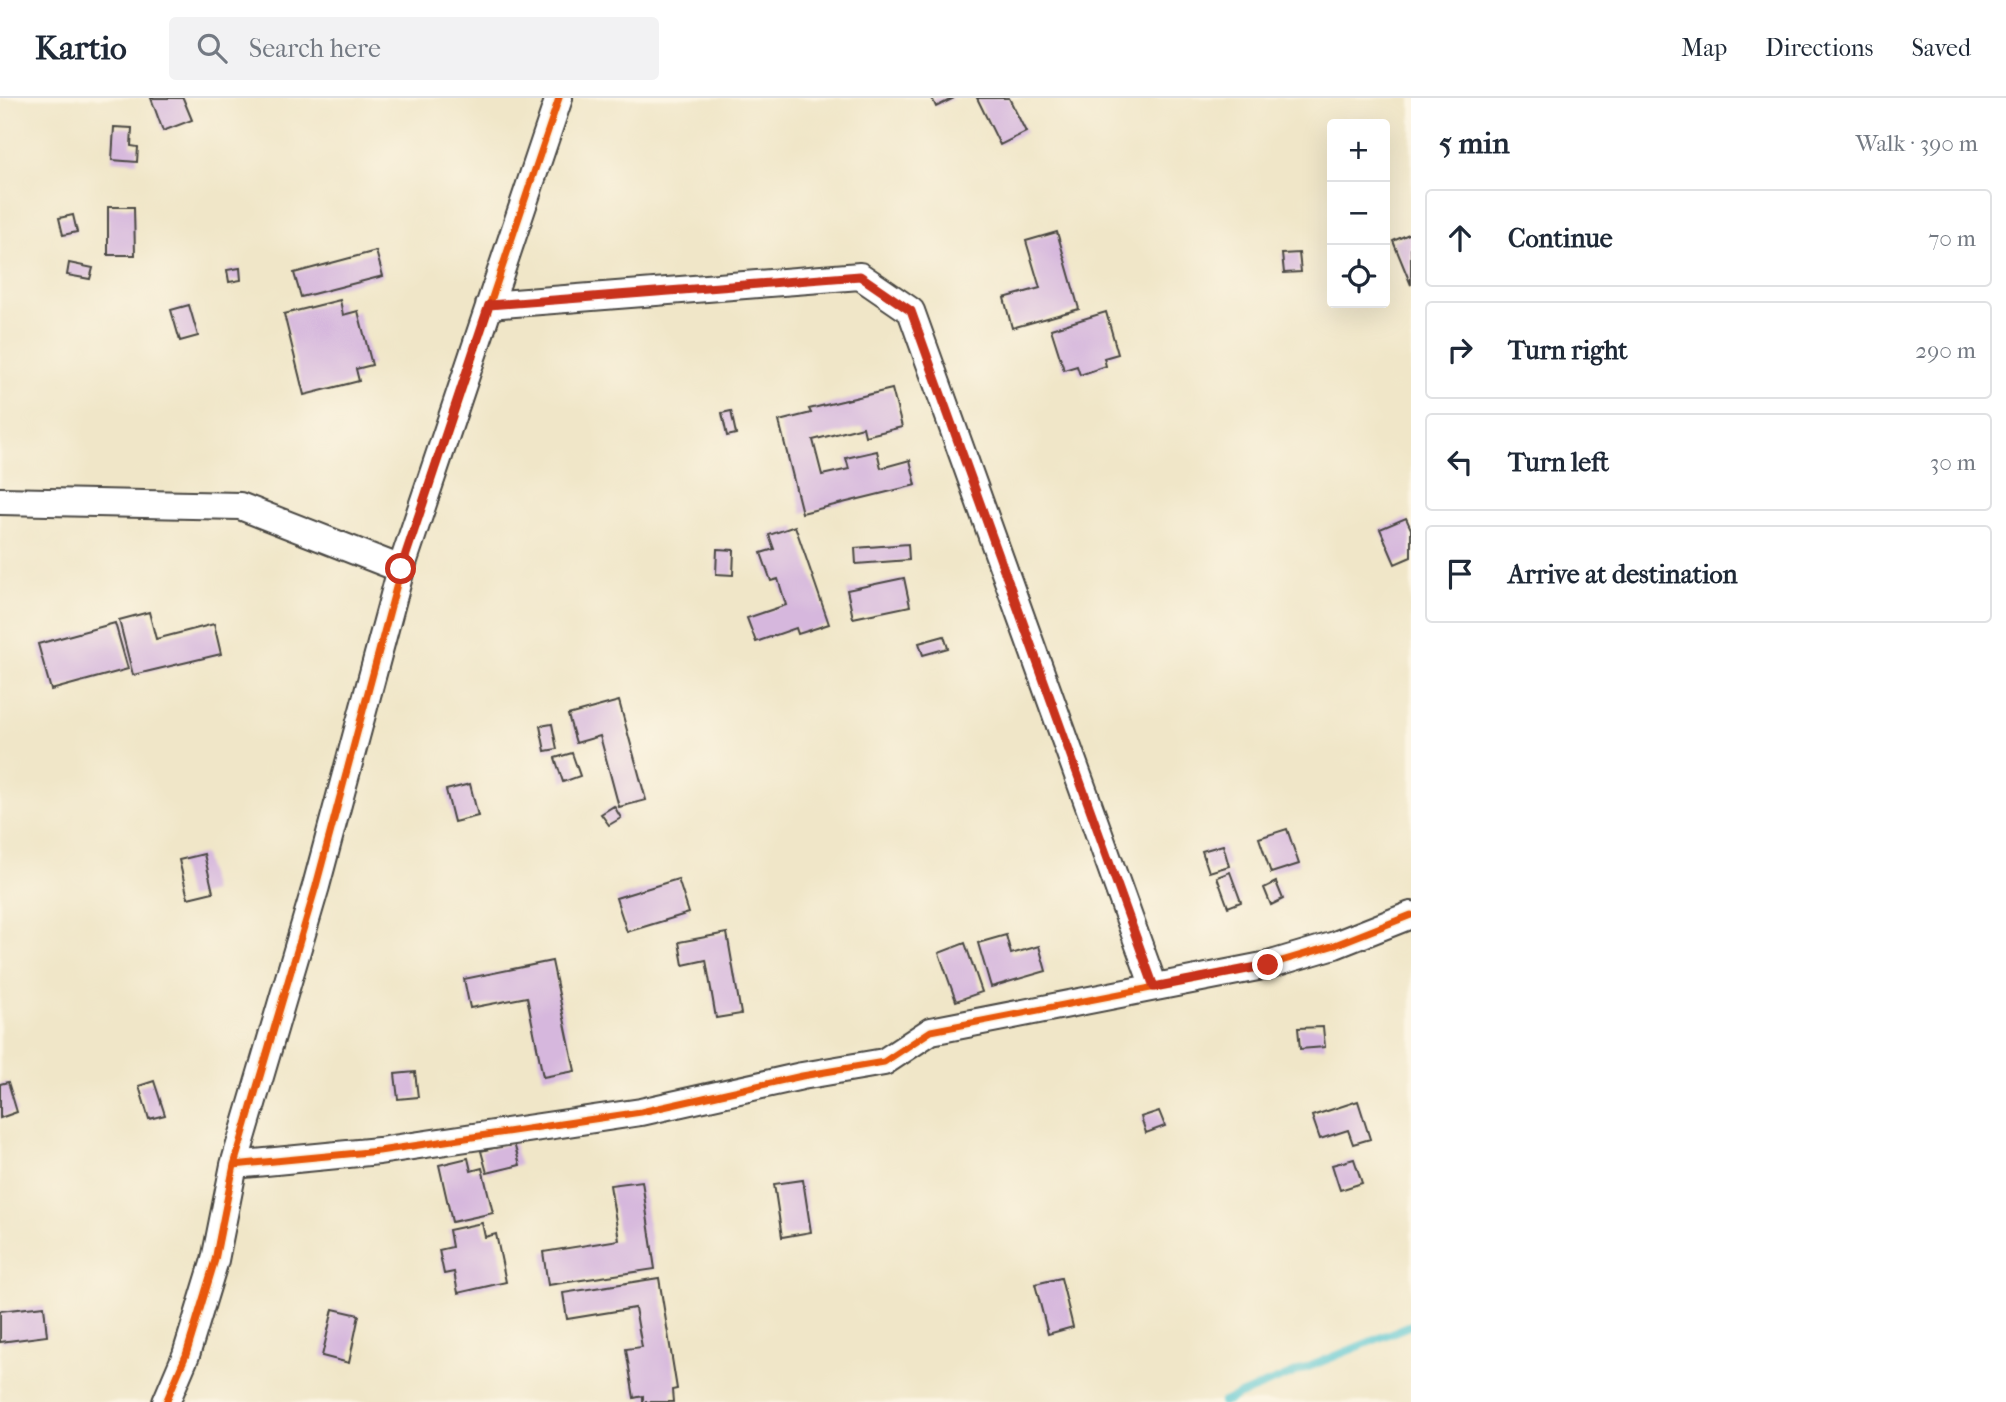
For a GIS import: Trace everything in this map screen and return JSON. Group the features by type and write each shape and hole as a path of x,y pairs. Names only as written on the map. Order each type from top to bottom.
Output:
{"street":[{"path":"166,1402 186,1355 215,1260 234,1165 316,886 401,569 559,98"},
{"path":"489,305 860,276 911,311 1154,987"},
{"path":"0,501 240,506 401,569"},
{"path":"234,1165 379,1151 641,1112 802,1076 884,1062 931,1031 1268,965 1335,945 1411,915"}],"building":[{"path":"151,98 183,98 192,120 163,131"},
{"path":"932,98 954,98 936,107"},
{"path":"977,98 1009,98 1026,132 1000,145"},
{"path":"114,127 132,128 131,146 138,147 137,162 112,160"},
{"path":"108,207 134,207 135,255 108,255"},
{"path":"73,215 77,232 63,235 59,218"},
{"path":"1057,232 1079,309 1012,328 1004,298 1040,288 1026,241"},
{"path":"1411,233 1411,285 1393,241"},
{"path":"376,251 383,276 301,297 294,273"},
{"path":"1299,253 1301,272 1284,273 1282,254"},
{"path":"69,263 93,268 90,279 67,275"},
{"path":"240,268 241,280 229,282 227,270"},
{"path":"340,300 343,315 358,311 372,365 356,369 359,381 304,395 284,314"},
{"path":"189,305 198,336 180,341 171,310"},
{"path":"1106,312 1118,354 1104,358 1106,366 1080,375 1077,366 1064,370 1051,329"},
{"path":"892,389 902,427 865,436 863,427 813,440 822,475 849,469 846,458 877,451 881,468 910,460 916,485 802,513 779,421 811,413 809,409"},
{"path":"731,411 736,434 727,436 722,413"},
{"path":"1406,518 1411,529 1411,557 1395,564 1380,529"},
{"path":"795,526 829,624 798,634 796,628 756,642 747,618 786,605 778,579 771,581 761,553 774,549 769,535"},
{"path":"908,544 909,560 856,564 855,548"},
{"path":"717,549 734,550 733,575 716,574"},
{"path":"904,578 910,606 853,618 847,590"},
{"path":"149,612 156,639 214,624 221,654 133,675 119,620"},
{"path":"115,623 128,669 51,690 38,644"},
{"path":"944,636 948,648 923,655 919,643"},
{"path":"619,701 646,800 619,807 600,736 576,743 568,715"},
{"path":"552,724 557,749 545,751 540,726"},
{"path":"572,753 580,776 563,782 555,758"},
{"path":"470,784 478,816 454,822 446,790"},
{"path":"614,806 621,818 609,825 601,814"},
{"path":"1287,829 1299,864 1271,873 1259,838"},
{"path":"1223,845 1229,866 1209,872 1202,851"},
{"path":"204,854 213,892 188,898 179,860"},
{"path":"1230,872 1241,902 1228,907 1217,877"},
{"path":"678,879 689,913 627,932 616,898"},
{"path":"1276,882 1283,899 1271,905 1264,888"},
{"path":"727,933 741,1014 716,1018 706,960 683,965 679,942"},
{"path":"1006,935 1011,954 1039,946 1046,971 991,987 978,943"},
{"path":"965,943 982,992 956,1001 939,953"},
{"path":"552,961 575,1071 543,1077 527,997 470,1008 464,979"},
{"path":"1323,1027 1325,1047 1300,1049 1298,1028"},
{"path":"415,1072 418,1097 398,1099 395,1074"},
{"path":"154,1081 165,1115 149,1119 139,1086"},
{"path":"8,1082 17,1112 0,1118 0,1084"},
{"path":"1358,1101 1370,1139 1353,1144 1348,1130 1320,1139 1312,1116"},
{"path":"1159,1111 1165,1126 1146,1133 1141,1117"},
{"path":"514,1143 520,1165 487,1173 481,1151"},
{"path":"468,1158 471,1171 482,1168 493,1213 452,1222 439,1165"},
{"path":"1354,1159 1362,1183 1340,1190 1332,1165"},
{"path":"803,1180 811,1232 782,1237 774,1184"},
{"path":"642,1181 655,1269 548,1285 543,1252 619,1240 610,1185"},
{"path":"482,1223 485,1237 496,1234 506,1282 458,1293 454,1272 444,1274 439,1250 452,1247 449,1230"},
{"path":"659,1278 677,1389 672,1390 673,1402 643,1402 643,1396 634,1398 626,1349 642,1347 635,1308 567,1319 563,1293"},
{"path":"1061,1278 1073,1327 1048,1334 1035,1284"},
{"path":"44,1306 47,1336 0,1342 0,1311"},
{"path":"333,1309 359,1315 349,1363 322,1356"}],"waterway":[{"path":"1223,1402 1411,1325"}],"cycle path":[{"path":"166,1402 186,1355 215,1260 234,1165 316,886 401,569 559,98"},
{"path":"234,1165 379,1151 641,1112 802,1076 884,1062 931,1031 1268,965 1335,945 1411,915"}],"route":[{"path":"401,569 489,305 860,276 911,311 1154,987 1268,965"}]}
